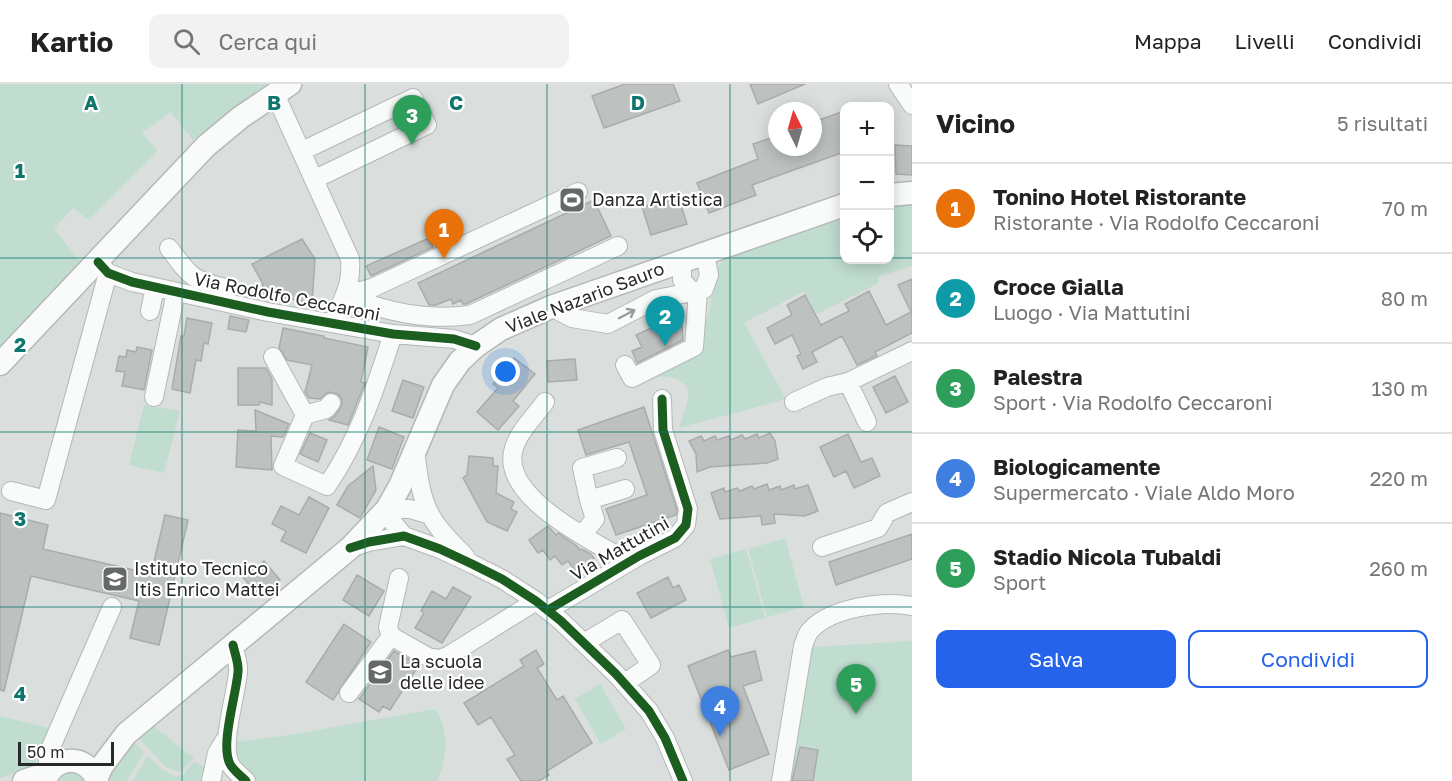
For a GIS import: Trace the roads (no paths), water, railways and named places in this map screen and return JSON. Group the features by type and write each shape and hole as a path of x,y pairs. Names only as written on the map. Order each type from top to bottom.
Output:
{"main road":[{"path":"0,364 103,267 206,146 241,117 283,89"},
{"name":"Viale Nazario Sauro","path":"96,780 102,766 126,734 350,548 387,509 400,486 443,386 460,361 476,346 501,328 551,307 840,206"},
{"path":"24,781 47,777 59,762 100,750 126,734"},
{"name":"Viale Nazario Sauro","path":"72,760 91,769 96,780"}],"street":[{"path":"898,84 912,105"},
{"name":"Via Rodolfo Ceccaroni","path":"283,89 302,152 350,259 351,277 334,323"},
{"path":"302,152 413,98 427,125 315,179"},
{"path":"346,295 372,288 578,192"},
{"name":"Via Rodolfo Ceccaroni","path":"346,295 378,308 416,315 452,317 470,315 618,246"},
{"path":"169,248 187,272 200,282 226,288 227,303"},
{"path":"551,307 572,318 608,324 656,298 704,289 709,275 705,254"},
{"path":"625,365 632,378 694,347 695,292 682,280 682,261"},
{"path":"11,491 46,500 103,267"},
{"name":"Via Rodolfo Ceccaroni","path":"103,267 118,278 227,303 393,334 454,339 476,346"},
{"path":"150,311 154,287"},
{"path":"154,397 176,292"},
{"path":"331,403 326,409 305,415 282,466 327,486 346,459 369,408 393,334"},
{"path":"794,402 827,387 848,382 912,351"},
{"path":"273,357 305,415"},
{"path":"848,382 867,422"},
{"name":"Via Mattutini","path":"392,636 429,657 438,659 448,656 542,605 675,538 684,530 687,520 686,502 663,430 662,399"},
{"name":"Via Mattutini","path":"545,402 514,448 514,467 522,487 542,507 582,535 629,562"},
{"path":"415,451 421,487 430,515 445,536 472,564"},
{"path":"582,535 595,519 582,468 617,458"},
{"path":"590,500 625,489"},
{"path":"822,547 878,528 887,513 912,502"},
{"path":"404,536 394,524 387,509 410,509 430,515"},
{"path":"350,548 404,536 472,564 502,579 542,605 624,683 657,724 683,781"},
{"path":"350,693 392,636 388,627 399,578"},
{"path":"781,781 803,646 808,633 833,614 848,610 882,604 912,606"},
{"path":"47,777 48,754 112,607"},
{"path":"584,643 622,620 651,665 624,683"},
{"path":"211,781 217,753 226,738 232,717 239,670 233,645"},
{"path":"63,723 65,753 72,760"},
{"path":"226,738 226,753 230,765 246,781"}],"place":[{"name":"Palestra","path":"412,145"},
{"name":"Danza Artistica","path":"572,200"},
{"name":"Tonino Hotel Ristorante","path":"444,259"},
{"name":"Croce Gialla","path":"665,346"},
{"name":"Istituto Tecnico Itis Enrico Mattei","path":"115,579"},
{"name":"La scuola delle idee","path":"380,672"},
{"name":"Stadio Nicola Tubaldi","path":"856,714"},
{"name":"Biologicamente","path":"720,736"}]}
